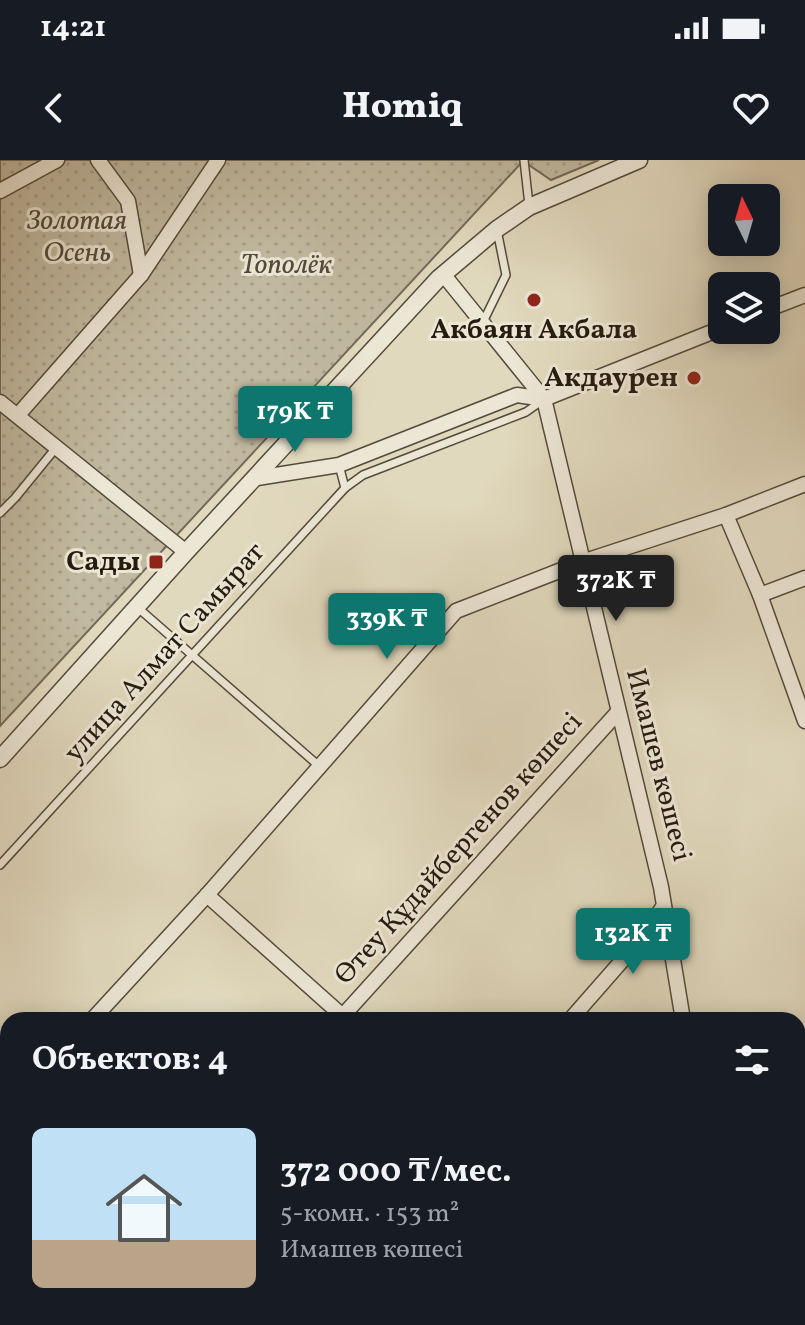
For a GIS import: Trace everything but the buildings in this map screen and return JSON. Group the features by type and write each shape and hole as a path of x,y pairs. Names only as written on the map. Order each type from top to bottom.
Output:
{"street":[{"path":"0,191 57,160"},
{"path":"98,160 128,201 141,275"},
{"path":"18,415 141,275 218,160"},
{"path":"0,759 443,274 529,207 639,160"},
{"name":"Имашев көшесі","path":"443,274 544,399 661,887 682,1012"},
{"path":"780,305 805,295"},
{"path":"257,478 339,465 517,395 544,399 708,334"},
{"path":"0,402 186,552"},
{"path":"99,1012 207,895 456,611 582,562 726,515 805,484"},
{"path":"726,515 760,595 805,721"},
{"path":"760,595 805,578"},
{"name":"Өтеу Құдайбергенов көшесі","path":"349,1012 618,712"},
{"path":"207,895 335,1012"},
{"path":"577,1012 641,939 663,907"}],"lane":[{"path":"524,160 529,207"},
{"path":"483,322 506,275 497,229"},
{"name":"улица Алмат Самырат","path":"0,865 345,488 363,475 526,412 544,399"},
{"path":"0,513 55,449"},
{"path":"339,465 345,488"},
{"path":"137,607 319,767"}],"green space":[{"path":"0,160 599,160 551,180 523,161 0,726"}],"place":[{"name":"Акбаян Акбала","path":"534,300"},
{"name":"Акдаурен","path":"694,378"},
{"name":"Сады","path":"156,562"}],"park label":[{"name":"Золотая Осень","path":"77,237"},
{"name":"Тополёк","path":"286,265"}]}
